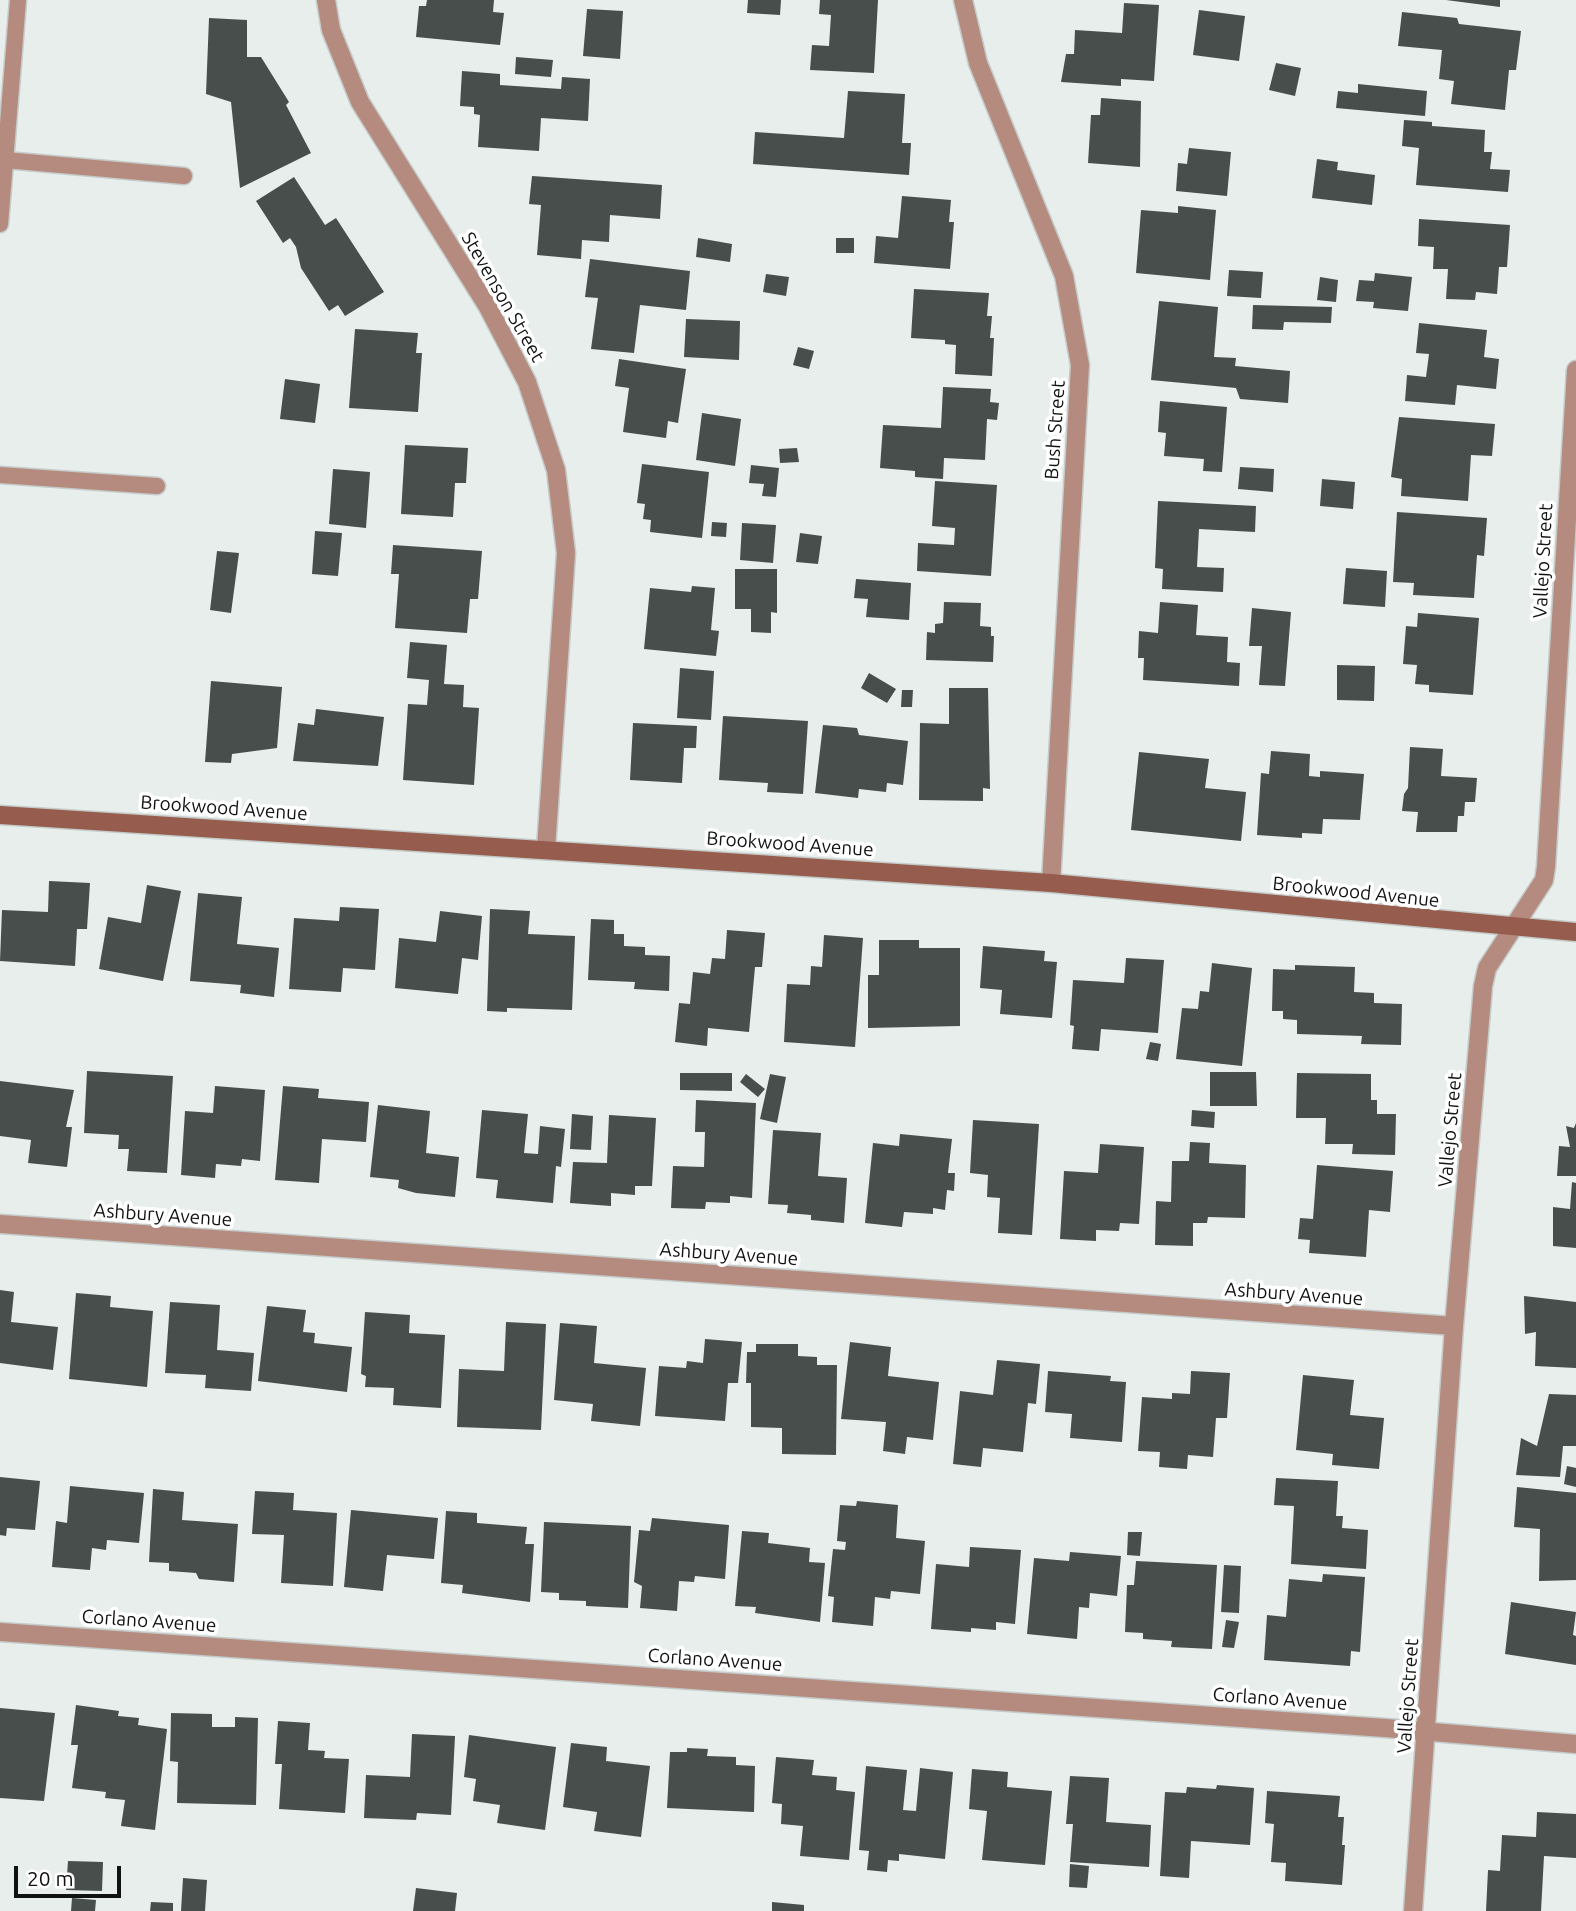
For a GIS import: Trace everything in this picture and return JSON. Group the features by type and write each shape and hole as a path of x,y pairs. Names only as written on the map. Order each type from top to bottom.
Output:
{"street":[{"name":"Stevenson Street","path":"326,0 331,30 360,102 488,307 527,382 556,470 566,553 546,849"},
{"name":"Bush Street","path":"963,0 978,63 1064,276 1080,365 1051,883"},
{"name":"Vallejo Street","path":"1413,1911 1454,1326 1483,986 1487,968 1544,880 1546,867 1576,370"},
{"name":"Brookwood Avenue","path":"0,815 1051,883 1576,932"},
{"name":"Ashbury Avenue","path":"0,1224 1454,1326"},
{"name":"Corlano Avenue","path":"0,1632 1427,1731 1576,1744"}],"lane":[{"path":"0,224 18,0"},
{"path":"5,160 184,176"},
{"path":"0,475 157,486"}],"building":[{"path":"427,0 494,0 493,12 504,13 500,45 416,37 419,6 426,6"},
{"path":"748,0 781,0 780,15 747,13"},
{"path":"820,0 878,0 874,73 810,70 812,45 829,46 831,15 819,14"},
{"path":"1446,0 1500,0 1500,7"},
{"path":"1124,3 1159,5 1154,81 1121,79 1121,86 1061,82 1066,54 1074,54 1075,30 1122,33"},
{"path":"587,9 623,11 620,59 583,56"},
{"path":"1199,10 1245,16 1239,61 1193,55"},
{"path":"1402,12 1457,18 1459,24 1521,31 1516,70 1509,70 1505,110 1451,104 1454,81 1439,79 1442,50 1398,46"},
{"path":"209,18 247,20 247,57 261,57 289,102 286,105 311,153 240,188 231,102 206,94"},
{"path":"516,57 553,60 551,77 515,74"},
{"path":"1276,63 1301,68 1295,96 1269,90"},
{"path":"462,71 500,74 500,85 561,89 562,77 590,79 588,121 541,118 539,151 478,147 480,115 474,114 474,107 460,106"},
{"path":"1358,84 1427,91 1425,116 1336,108 1338,91 1358,93"},
{"path":"848,91 905,94 902,143 911,143 909,175 753,164 755,132 844,138"},
{"path":"1101,98 1141,101 1140,167 1088,163 1091,115 1100,115"},
{"path":"1404,120 1432,122 1432,126 1485,130 1484,152 1492,152 1490,169 1510,170 1508,192 1416,185 1419,148 1402,146"},
{"path":"1189,148 1231,152 1227,196 1176,191 1178,163 1187,164"},
{"path":"1317,159 1338,162 1337,170 1375,175 1372,205 1312,198"},
{"path":"532,176 662,185 660,219 610,215 609,242 582,240 581,259 537,255 541,205 529,204"},
{"path":"294,177 325,225 336,218 384,292 345,316 338,305 329,311 301,268 296,247 290,238 283,243 256,201"},
{"path":"902,196 951,200 949,222 954,222 950,269 874,263 876,236 898,238"},
{"path":"1178,206 1216,210 1210,280 1136,273 1141,210 1178,213"},
{"path":"1419,219 1510,225 1507,267 1499,267 1497,294 1476,292 1475,300 1446,299 1448,269 1433,269 1434,247 1418,246"},
{"path":"698,238 732,244 730,262 696,257"},
{"path":"836,238 854,238 854,253 836,253"},
{"path":"590,259 690,271 686,310 640,305 634,353 591,349 598,298 585,297"},
{"path":"1229,270 1263,272 1261,298 1227,296"},
{"path":"1375,273 1412,277 1408,311 1373,308 1374,302 1356,301 1359,280 1374,281"},
{"path":"766,274 789,277 786,296 763,292"},
{"path":"1320,277 1338,280 1336,302 1317,300"},
{"path":"914,289 989,293 987,316 992,316 990,338 994,338 992,376 955,374 956,345 945,344 945,340 911,338"},
{"path":"1159,301 1218,307 1214,357 1236,358 1235,366 1290,371 1288,403 1240,399 1236,388 1151,380"},
{"path":"1253,305 1332,307 1331,323 1284,322 1283,330 1252,329"},
{"path":"686,319 740,321 739,360 684,357"},
{"path":"1419,323 1487,330 1484,357 1499,359 1496,389 1457,385 1455,405 1405,401 1407,375 1426,377 1429,354 1416,353"},
{"path":"355,329 418,333 416,353 422,353 418,412 349,408"},
{"path":"798,347 814,351 809,369 793,365"},
{"path":"619,359 686,369 678,423 668,421 666,438 623,432 629,388 615,386"},
{"path":"285,379 320,384 315,423 280,419"},
{"path":"943,387 991,389 990,402 999,403 997,420 987,419 985,460 944,458 943,479 915,477 915,471 880,468 883,425 941,428"},
{"path":"1160,401 1227,407 1222,472 1203,471 1204,459 1164,456 1166,433 1158,432"},
{"path":"702,413 741,419 735,466 696,460"},
{"path":"1399,417 1495,424 1492,456 1471,455 1468,501 1401,496 1402,479 1391,477"},
{"path":"405,445 468,448 466,483 455,483 453,517 401,514"},
{"path":"797,448 799,462 780,463 779,449"},
{"path":"642,464 709,472 702,538 650,532 651,520 643,519 645,504 637,503"},
{"path":"751,465 779,468 776,497 762,496 764,484 749,483"},
{"path":"1240,467 1274,469 1273,492 1238,489"},
{"path":"333,469 370,472 366,528 329,524"},
{"path":"1322,479 1355,482 1353,509 1320,506"},
{"path":"935,481 997,485 991,576 917,571 918,543 954,545 955,528 932,526"},
{"path":"1158,501 1256,506 1255,532 1199,529 1197,567 1224,568 1223,592 1162,589 1163,569 1155,568"},
{"path":"1397,512 1487,518 1484,556 1477,555 1474,598 1413,595 1414,583 1393,582"},
{"path":"712,522 727,523 726,537 711,536"},
{"path":"742,523 776,525 773,563 740,560"},
{"path":"315,531 342,533 338,576 312,574"},
{"path":"800,533 822,536 818,564 796,562"},
{"path":"393,545 482,551 478,599 470,599 467,633 395,628 399,574 391,574"},
{"path":"217,551 239,553 231,613 210,610"},
{"path":"1346,568 1387,571 1385,607 1343,604"},
{"path":"735,569 777,569 777,613 771,612 771,633 751,632 751,609 735,609"},
{"path":"856,579 911,583 909,620 866,617 868,599 854,598"},
{"path":"692,586 715,588 711,630 719,631 716,656 644,649 650,588 691,592"},
{"path":"944,602 981,603 980,626 991,627 991,636 994,636 993,662 926,660 927,632 935,633 935,624 943,623"},
{"path":"1160,602 1198,605 1196,635 1228,637 1227,662 1240,663 1239,686 1143,680 1144,658 1138,658 1139,631 1158,633"},
{"path":"1252,608 1291,612 1285,686 1259,685 1262,646 1249,646"},
{"path":"1418,613 1479,618 1473,695 1429,692 1429,685 1415,684 1417,665 1403,664 1406,626 1417,627"},
{"path":"410,642 447,645 444,684 464,685 463,707 479,708 474,785 403,780 408,704 427,705 429,680 407,678"},
{"path":"1337,665 1375,666 1374,701 1337,700"},
{"path":"680,668 714,671 711,720 677,718"},
{"path":"869,673 896,689 887,703 861,688"},
{"path":"211,681 282,687 277,748 232,754 231,763 205,762"},
{"path":"949,688 988,688 990,789 983,788 983,801 919,800 920,723 949,724"},
{"path":"902,690 913,690 912,707 901,707"},
{"path":"316,709 384,717 378,766 293,761 298,723 314,725"},
{"path":"723,716 808,721 803,794 767,792 768,783 719,780"},
{"path":"633,723 697,726 696,748 684,748 682,783 630,780"},
{"path":"823,725 857,728 859,735 908,741 903,785 887,783 886,792 859,789 858,798 815,793"},
{"path":"1410,747 1443,749 1441,776 1477,778 1475,802 1465,802 1464,816 1458,816 1457,832 1416,832 1418,812 1402,811 1404,794 1408,788"},
{"path":"1271,751 1310,754 1309,776 1320,777 1320,771 1364,774 1360,820 1323,819 1322,834 1302,833 1302,838 1257,835 1261,773 1269,774"},
{"path":"1139,752 1209,759 1205,788 1246,792 1241,841 1131,830"},
{"path":"49,881 90,883 87,929 77,929 75,966 0,961 2,910 48,912"},
{"path":"147,885 181,891 163,981 99,969 108,917 141,923"},
{"path":"198,893 242,897 237,944 279,948 274,997 240,993 241,985 190,981"},
{"path":"340,907 379,909 375,970 343,968 341,992 289,989 294,918 339,921"},
{"path":"490,909 530,911 528,934 575,936 572,1010 507,1008 507,1012 487,1011"},
{"path":"440,911 482,916 478,960 462,958 458,994 395,988 399,938 436,942"},
{"path":"591,919 614,920 614,934 624,934 624,946 645,947 645,955 670,956 669,991 634,989 635,982 588,980"},
{"path":"727,930 765,933 762,967 755,967 749,1032 708,1028 707,1046 675,1042 679,1003 690,1004 693,972 710,974 712,958 725,959"},
{"path":"824,935 863,938 855,1047 784,1042 787,984 810,985 811,966 822,967"},
{"path":"879,940 919,940 919,948 960,948 960,1026 868,1028 868,975 879,975"},
{"path":"983,946 1045,951 1044,961 1057,962 1052,1018 1000,1014 1002,990 980,988"},
{"path":"1126,958 1164,960 1158,1033 1101,1029 1099,1051 1072,1049 1074,1026 1070,1025 1073,980 1124,983"},
{"path":"1212,963 1252,968 1242,1066 1176,1059 1182,1008 1198,1009 1200,991 1209,992"},
{"path":"1295,965 1355,967 1354,992 1374,993 1374,1003 1402,1004 1401,1045 1361,1044 1362,1036 1297,1034 1297,1020 1283,1019 1283,1011 1272,1011 1273,969 1295,970"},
{"path":"1150,1042 1161,1044 1158,1061 1146,1059"},
{"path":"87,1071 173,1076 167,1173 127,1171 129,1149 118,1149 119,1135 84,1133"},
{"path":"1210,1072 1256,1072 1257,1106 1210,1106"},
{"path":"680,1073 732,1073 732,1091 680,1090"},
{"path":"1297,1073 1371,1074 1371,1100 1377,1100 1377,1114 1396,1114 1395,1155 1352,1154 1353,1144 1325,1144 1326,1118 1296,1118"},
{"path":"746,1074 765,1089 758,1097 740,1082"},
{"path":"770,1074 786,1077 777,1123 760,1119"},
{"path":"0,1081 74,1090 66,1127 72,1127 67,1167 28,1163 31,1140 0,1136"},
{"path":"215,1086 265,1090 260,1161 242,1159 241,1166 216,1164 215,1178 181,1175 185,1111 213,1113"},
{"path":"283,1086 319,1089 318,1098 369,1102 366,1142 322,1139 319,1183 275,1180"},
{"path":"696,1100 756,1103 752,1198 730,1196 730,1203 706,1202 705,1209 671,1208 673,1166 704,1167 705,1132 695,1132"},
{"path":"378,1105 430,1111 426,1153 459,1157 455,1197 416,1193 398,1188 399,1180 370,1177"},
{"path":"482,1110 528,1114 524,1153 538,1154 540,1126 565,1129 561,1167 556,1166 553,1203 496,1198 498,1180 476,1178"},
{"path":"1192,1110 1215,1112 1214,1128 1191,1126"},
{"path":"572,1114 593,1116 591,1150 570,1149"},
{"path":"609,1115 656,1118 652,1186 635,1186 635,1195 611,1193 611,1206 570,1203 573,1162 607,1163"},
{"path":"973,1120 1039,1124 1032,1235 998,1233 1000,1198 987,1197 988,1175 970,1173"},
{"path":"1576,1123 1576,1176 1557,1176 1559,1146 1570,1147 1566,1126 1574,1128"},
{"path":"773,1130 821,1133 818,1176 847,1178 844,1223 811,1220 811,1215 787,1213 788,1205 768,1204"},
{"path":"900,1134 952,1139 948,1173 955,1173 954,1191 947,1190 945,1210 933,1208 933,1214 904,1212 902,1227 865,1223 873,1143 899,1146"},
{"path":"1190,1142 1210,1143 1209,1163 1246,1165 1245,1218 1208,1217 1207,1223 1193,1223 1193,1246 1155,1245 1156,1201 1171,1202 1172,1161 1189,1161"},
{"path":"1100,1144 1144,1147 1139,1224 1120,1223 1119,1231 1096,1230 1096,1241 1060,1239 1064,1171 1098,1173"},
{"path":"1317,1165 1393,1171 1390,1212 1369,1210 1366,1257 1309,1253 1310,1240 1298,1239 1300,1218 1313,1219"},
{"path":"1572,1182 1576,1183 1576,1248 1553,1246 1553,1207 1570,1209"},
{"path":"0,1290 14,1292 11,1322 58,1327 53,1370 0,1363"},
{"path":"76,1293 111,1296 110,1307 153,1311 147,1387 69,1379"},
{"path":"1524,1296 1576,1302 1576,1368 1535,1366 1536,1332 1525,1334"},
{"path":"170,1302 220,1305 217,1350 254,1353 251,1391 205,1388 206,1375 165,1373"},
{"path":"267,1306 306,1310 303,1332 315,1333 314,1343 352,1347 347,1392 258,1381"},
{"path":"365,1312 410,1315 409,1333 445,1335 441,1408 393,1405 394,1388 365,1387 366,1376 361,1374"},
{"path":"506,1322 546,1324 541,1430 457,1427 459,1369 504,1371"},
{"path":"560,1323 597,1326 594,1363 646,1368 640,1426 591,1421 593,1404 554,1400"},
{"path":"705,1339 742,1342 738,1383 728,1383 725,1421 655,1416 659,1366 686,1368 687,1361 703,1363"},
{"path":"850,1342 891,1347 888,1376 939,1382 933,1440 907,1437 905,1454 883,1451 886,1422 841,1419"},
{"path":"756,1344 798,1344 798,1356 817,1357 817,1365 837,1365 836,1455 782,1454 782,1428 751,1427 751,1383 746,1383 747,1352 756,1352"},
{"path":"997,1360 1040,1364 1036,1404 1028,1403 1023,1452 983,1448 981,1467 953,1464 960,1391 993,1395"},
{"path":"1048,1371 1111,1376 1110,1381 1126,1382 1122,1442 1070,1438 1072,1414 1045,1412"},
{"path":"1191,1371 1230,1373 1227,1418 1216,1418 1213,1457 1188,1455 1187,1469 1159,1467 1160,1452 1138,1451 1142,1397 1172,1399 1172,1393 1190,1394"},
{"path":"1303,1375 1354,1380 1350,1415 1384,1418 1379,1469 1332,1465 1333,1454 1296,1450"},
{"path":"1549,1394 1576,1395 1576,1446 1563,1446 1560,1477 1516,1475 1521,1438 1537,1446"},
{"path":"1567,1466 1576,1468 1576,1487 1564,1484"},
{"path":"0,1477 40,1481 35,1530 7,1528 6,1536 0,1535"},
{"path":"1276,1478 1338,1481 1336,1516 1343,1516 1342,1528 1368,1530 1366,1569 1291,1564 1294,1506 1274,1505"},
{"path":"70,1486 144,1493 139,1543 107,1540 106,1550 92,1548 90,1570 52,1567 56,1521 67,1523"},
{"path":"1517,1487 1576,1493 1576,1580 1539,1581 1540,1529 1514,1527"},
{"path":"153,1489 184,1492 182,1520 238,1524 234,1582 199,1579 196,1573 169,1571 169,1563 149,1562"},
{"path":"255,1491 294,1493 293,1510 337,1513 333,1586 281,1583 284,1535 252,1534"},
{"path":"857,1501 898,1505 896,1538 925,1541 920,1594 891,1591 890,1599 875,1597 873,1626 832,1622 834,1597 828,1596 833,1549 845,1550 846,1542 837,1541 840,1505 856,1506"},
{"path":"351,1510 438,1518 434,1559 387,1555 383,1591 344,1587"},
{"path":"446,1511 477,1513 477,1523 527,1527 525,1544 534,1544 530,1602 462,1593 463,1585 441,1583"},
{"path":"652,1518 729,1525 725,1579 695,1576 694,1582 679,1581 677,1611 640,1608 642,1586 634,1582 639,1530 650,1531"},
{"path":"544,1522 631,1526 628,1608 586,1606 586,1601 559,1600 559,1593 541,1592"},
{"path":"742,1531 769,1533 768,1543 810,1548 809,1562 825,1563 820,1622 755,1613 756,1607 735,1606"},
{"path":"1128,1532 1142,1532 1140,1556 1127,1555"},
{"path":"970,1547 1021,1550 1015,1624 996,1622 996,1630 971,1628 971,1632 931,1629 936,1564 969,1567"},
{"path":"1070,1552 1121,1556 1117,1596 1090,1593 1089,1608 1079,1607 1077,1639 1027,1634 1034,1558 1069,1561"},
{"path":"1136,1561 1217,1565 1212,1649 1171,1647 1172,1641 1143,1639 1143,1633 1125,1632 1127,1585 1134,1585"},
{"path":"1224,1565 1241,1566 1239,1613 1221,1612"},
{"path":"1323,1574 1365,1577 1360,1652 1351,1651 1350,1666 1264,1660 1267,1615 1286,1617 1289,1579 1322,1582"},
{"path":"1511,1602 1576,1612 1573,1635 1576,1636 1576,1665 1505,1654"},
{"path":"1226,1620 1239,1622 1234,1648 1222,1647"},
{"path":"76,1705 119,1711 118,1716 139,1718 138,1725 167,1729 155,1830 121,1826 125,1800 105,1798 106,1792 72,1788 78,1745 71,1745"},
{"path":"0,1708 55,1713 44,1801 0,1798"},
{"path":"171,1713 212,1714 212,1727 235,1727 235,1717 258,1718 256,1805 177,1803 178,1762 170,1761"},
{"path":"278,1721 310,1723 308,1750 325,1751 324,1758 349,1759 345,1813 279,1809 282,1764 275,1764"},
{"path":"412,1734 455,1736 451,1815 417,1813 416,1820 364,1818 366,1775 410,1777"},
{"path":"469,1735 556,1747 545,1830 497,1823 500,1805 473,1801 476,1779 464,1777"},
{"path":"571,1743 607,1747 606,1761 650,1766 641,1837 594,1831 597,1812 563,1807"},
{"path":"687,1748 708,1749 707,1756 736,1757 736,1765 755,1766 754,1812 667,1808 670,1752 687,1752"},
{"path":"776,1757 814,1760 812,1775 837,1777 836,1790 855,1792 849,1860 800,1856 803,1826 781,1824 782,1804 772,1803"},
{"path":"866,1766 907,1770 903,1810 916,1811 920,1768 953,1772 945,1859 899,1854 899,1861 888,1860 887,1872 867,1870 869,1851 859,1850"},
{"path":"972,1769 1008,1772 1007,1787 1052,1791 1045,1865 982,1860 987,1811 969,1809"},
{"path":"1070,1776 1109,1778 1106,1822 1151,1825 1149,1867 1070,1862 1073,1824 1066,1824"},
{"path":"1217,1785 1254,1788 1250,1845 1191,1841 1189,1878 1160,1876 1165,1792 1186,1793 1187,1787 1216,1789"},
{"path":"1267,1791 1340,1796 1338,1817 1344,1817 1342,1845 1345,1845 1342,1885 1285,1881 1286,1863 1271,1862 1274,1824 1265,1823"},
{"path":"1537,1812 1576,1814 1576,1858 1544,1856 1541,1911 1486,1911 1488,1870 1500,1871 1502,1835 1536,1837"},
{"path":"68,1861 103,1862 102,1891 66,1890"},
{"path":"1070,1864 1089,1866 1087,1888 1069,1887"},
{"path":"183,1878 207,1880 205,1911 181,1911"},
{"path":"416,1888 457,1893 455,1911 413,1911"},
{"path":"72,1898 96,1900 95,1911 71,1911"},
{"path":"151,1902 173,1903 173,1911 150,1911"},
{"path":"772,1902 804,1905 804,1911 772,1911"}]}
